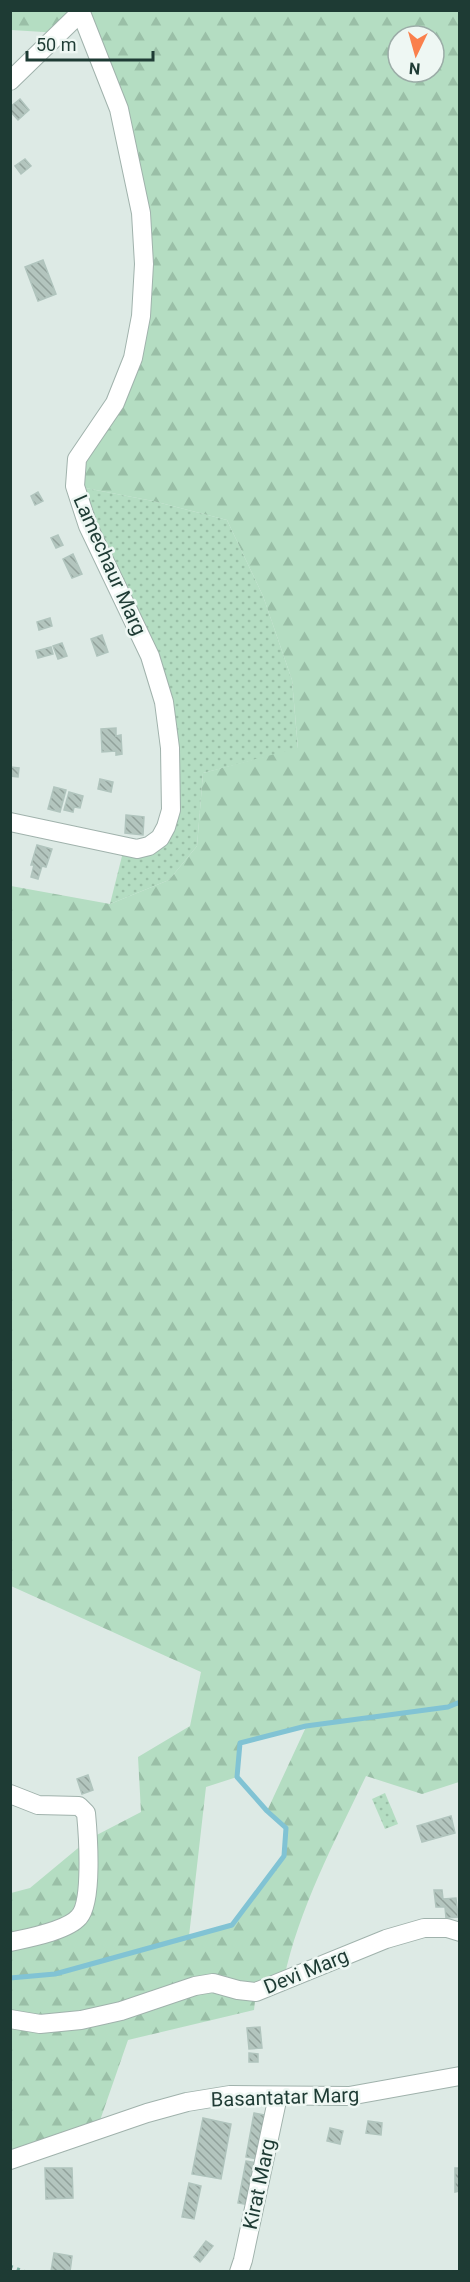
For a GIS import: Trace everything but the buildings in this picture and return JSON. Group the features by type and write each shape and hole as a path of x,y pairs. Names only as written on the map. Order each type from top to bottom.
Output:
{"street":[{"name":"Lamechaur Marg","path":"10,81 81,11 119,109 141,213 144,264 141,315 132,358 115,403 77,459 75,486 88,526 150,656 164,702 170,748 171,810 160,838 149,846 137,849 10,822"},
{"path":"10,1794 38,1805 79,1806 86,1813 89,1839 86,1904 79,1918 51,1933 10,1942"},
{"name":"Devi Marg","path":"10,2019 40,2024 81,2019 121,2011 195,1986 213,1983 256,1992 387,1939 424,1928 447,1928 459,1932"},
{"name":"Basantatar Marg","path":"10,2160 147,2113 187,2102 230,2096 349,2096 459,2076"},
{"name":"Kirat Marg","path":"239,2271 278,2096"}],"path":[{"path":"10,2265 26,2271"}],"green space":[{"path":"11,10 460,11 459,1782 422,1794 366,1776 308,1901 284,1979 256,1992 254,2010 128,2040 97,2129 11,2160 11,1893 30,1888 89,1839 141,1812 138,1757 190,1726 201,1672 11,1586 11,886 110,904 169,880 197,846 203,773 298,748 292,680 263,596 227,520 153,501 75,486 77,459 132,358 141,213 81,13 60,33 11,30","holes":["306,1727 267,1811 286,1828 284,1856 232,1924 189,1936 206,1787 237,1777 240,1743"]},
{"path":"75,486 153,501 227,520 263,596 292,680 298,749 203,773 197,846 169,880 110,904 124,848 137,849 166,827 164,702"},
{"path":"385,1793 398,1824 385,1829 372,1799"}],"waterway":[{"path":"10,1978 55,1974 232,1925 284,1856 286,1828 267,1811 237,1777 240,1743 306,1726 448,1707 460,1702"}]}
